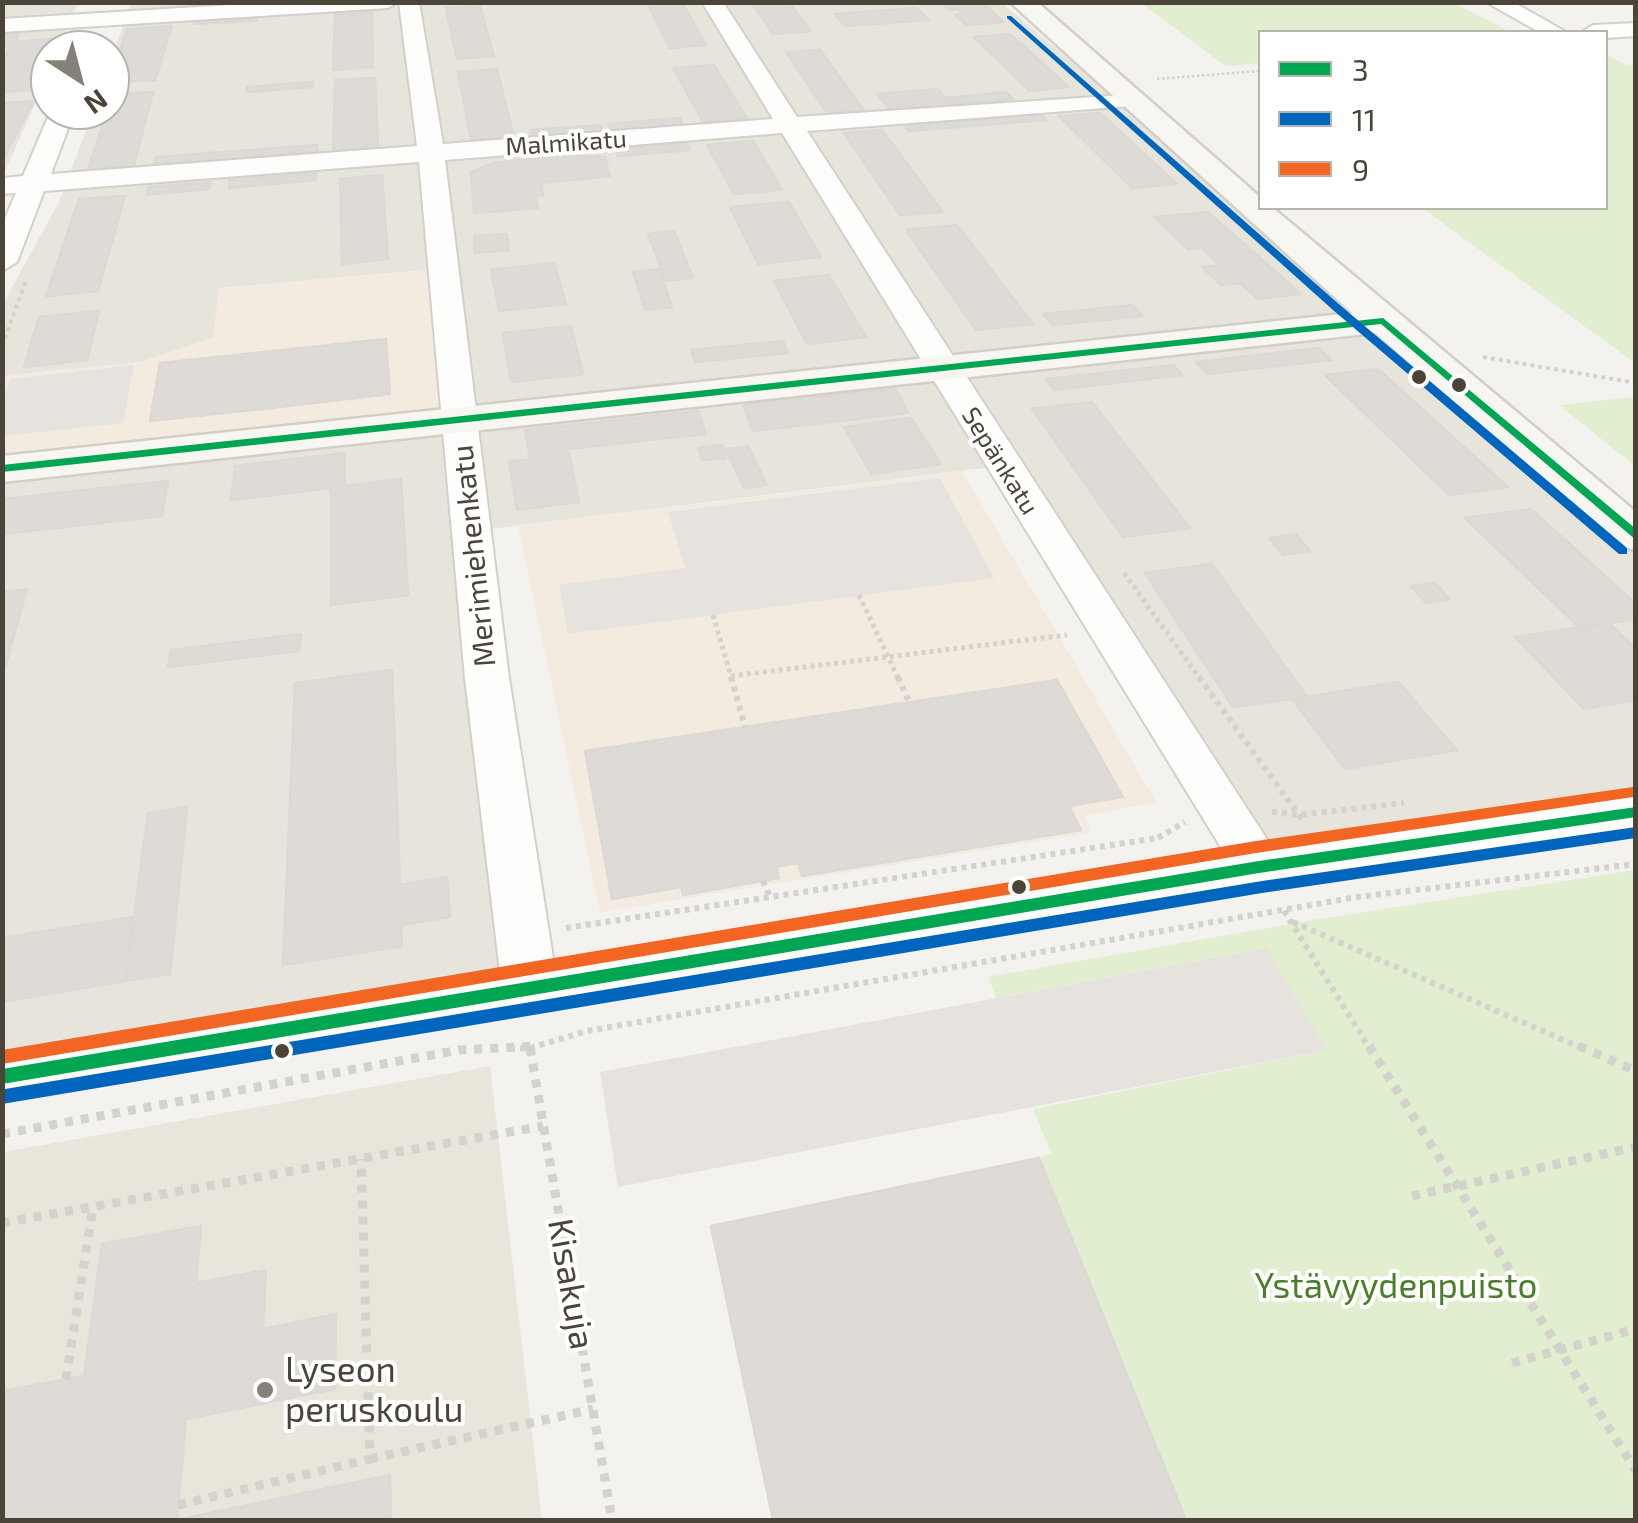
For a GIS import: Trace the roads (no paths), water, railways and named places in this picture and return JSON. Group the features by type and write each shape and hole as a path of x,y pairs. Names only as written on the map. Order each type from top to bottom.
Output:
{"main road":[{"path":"1022,2 1138,90 1258,203"},
{"path":"1265,210 1383,321 1636,536"},
{"path":"2,469 1383,321"}],"street":[{"path":"2,26 388,2"},
{"name":"Merimiehenkatu","path":"408,2 431,153 488,678 530,989"},
{"name":"Sepänkatu","path":"712,2 941,367 1204,819 1278,900"},
{"path":"1496,2 1551,30"},
{"path":"1608,31 1636,29"},
{"name":"Malmikatu","path":"2,186 788,126 1138,90"},
{"path":"2,262 56,130"},
{"path":"2,1077 530,989 1278,900 1636,812"}],"place":[{"name":"Lyseon peruskoulu","path":"265,1390"}],"park label":[{"name":"Ystävyydenpuisto","path":"1396,1286"}]}
